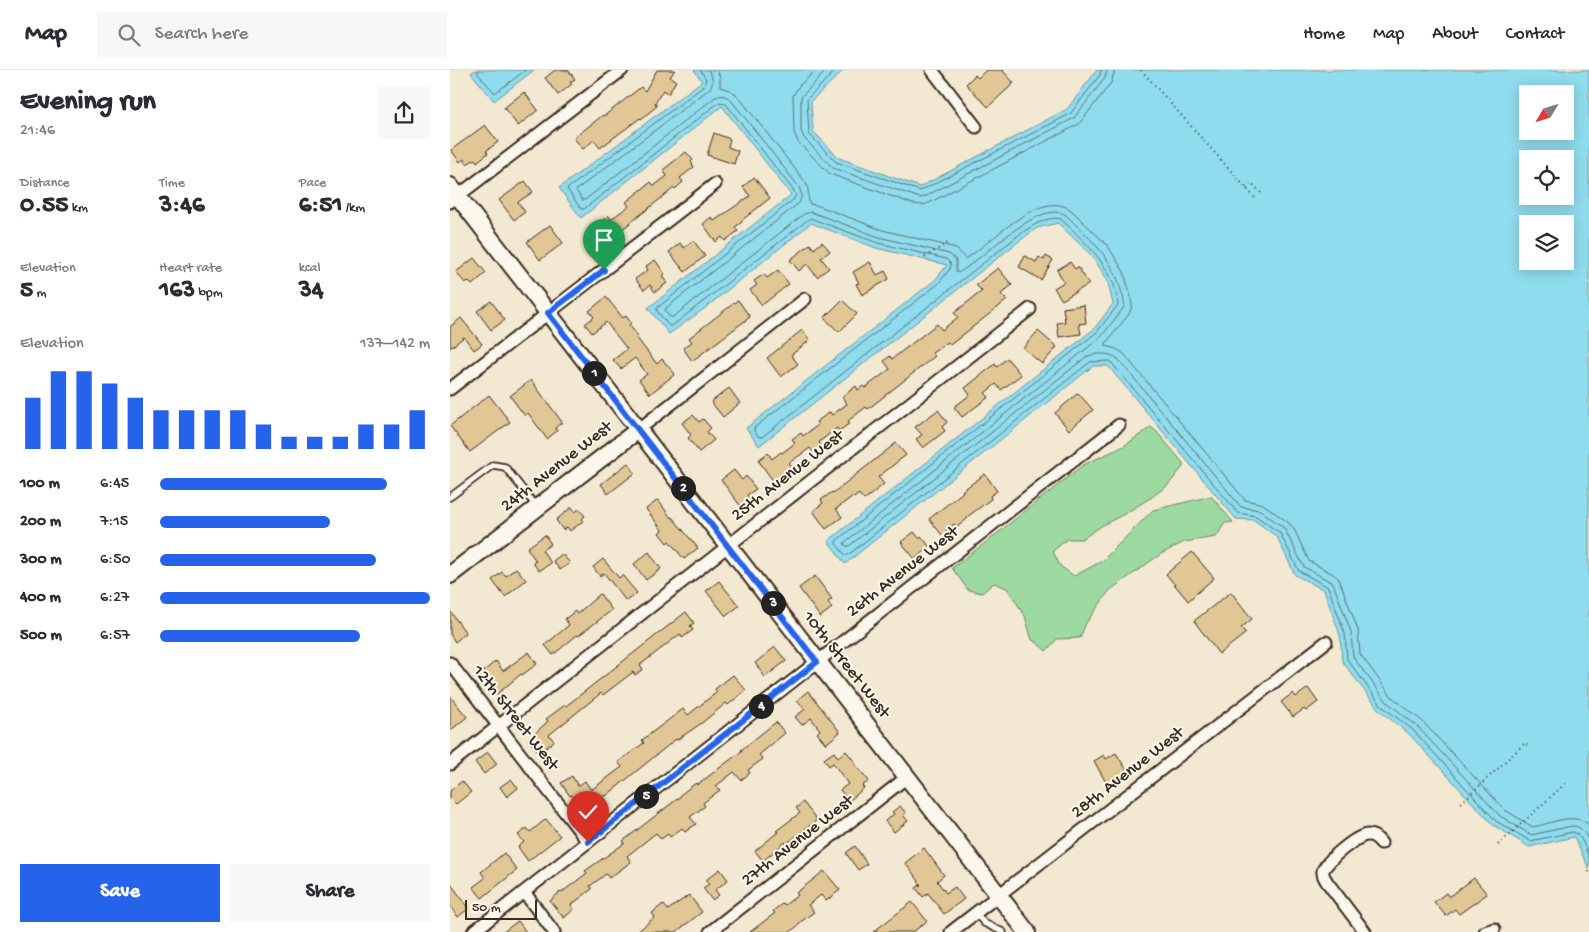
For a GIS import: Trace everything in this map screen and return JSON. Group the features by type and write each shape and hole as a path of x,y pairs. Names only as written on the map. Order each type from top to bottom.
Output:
{"street":[{"path":"453,195 622,70"},
{"path":"932,70 976,127"},
{"path":"450,389 715,184"},
{"name":"10th Street West","path":"453,195 548,313 728,545 1022,929"},
{"name":"24th Avenue West","path":"450,574 805,299"},
{"name":"25th Avenue West","path":"450,764 1030,309"},
{"name":"26th Avenue West","path":"473,932 1119,425"},
{"name":"28th Avenue West","path":"951,932 1326,642"},
{"name":"12th Street West","path":"450,663 588,842"},
{"name":"27th Avenue West","path":"710,932 907,777"},
{"path":"1365,932 1327,882 1323,875 1323,869 1326,864 1358,838 1368,835 1377,838 1381,843"},
{"path":"524,892 554,932"}],"lane":[{"path":"450,497 493,465 505,467 537,508"},
{"path":"976,913 984,923 1002,932"}],"path":[{"path":"1141,70 1255,198"},
{"path":"1246,188 1252,183 1261,193"},
{"path":"925,257 949,242"},
{"path":"1461,803 1525,744 1530,748"},
{"path":"1498,845 1566,783 1568,785"}],"green space":[{"path":"1151,427 1183,463 1183,467 1169,484 1152,497 1082,539 1067,539 1053,551 1060,566 1074,576 1102,561 1153,510 1211,496 1233,522 1225,523 1216,537 1184,542 1161,554 1110,590 1086,623 1080,638 1057,639 1046,651 1032,640 1025,616 1007,588 994,583 982,593 968,590 952,568 1083,465 1124,446"}],"water":[{"path":"475,70 534,70 494,101 471,73"},
{"path":"694,70 844,70 811,101 813,131 839,158 920,187 1067,109 1097,70 1589,70 1589,869 1574,837 1529,847 1493,825 1409,734 1379,710 1342,661 1340,635 1324,590 1295,575 1277,537 1254,520 1236,519 1108,366 1093,366 845,564 828,541 1094,329 1113,304 1107,279 1092,256 1058,223 1037,228 1018,242 759,446 746,428 935,280 947,265 876,248 811,223 704,309 669,334 648,308 791,195 722,106 581,218 559,188 702,81"}],"building":[{"path":"555,70 568,70 575,79 570,82 572,84 558,95 545,78"},
{"path":"657,70 675,70 670,77 676,81 668,94 663,90 655,103 657,106 600,148 594,140 583,149 574,138 641,87 645,91"},
{"path":"986,70 1002,70 1014,83 988,107 966,84 975,75 978,78"},
{"path":"524,92 538,110 518,126 504,108"},
{"path":"485,125 498,142 486,151 488,153 477,162 475,159 467,164 464,159 460,162 451,150"},
{"path":"714,133 730,139 728,147 738,151 734,164 707,155"},
{"path":"686,152 693,160 691,162 694,167 680,178 683,182 605,243 596,231 605,225 602,221 608,215 611,219 629,206 626,202 651,182 654,186 667,176 663,170"},
{"path":"754,177 770,198 735,227 738,231 725,241 722,237 716,242 703,224 711,217 714,221 750,196 743,187"},
{"path":"525,181 533,192 518,202 525,212 514,220 499,200"},
{"path":"550,225 563,243 540,260 527,242"},
{"path":"693,240 705,256 685,272 669,252 680,243 684,248"},
{"path":"822,242 830,251 821,258 829,268 817,277 807,264 799,271 790,260 810,244 814,249"},
{"path":"1025,256 1036,262 1039,257 1044,260 1046,256 1053,260 1041,280 1019,267"},
{"path":"474,258 486,273 472,285 468,281 465,283 456,272"},
{"path":"655,260 665,274 662,276 667,283 655,292 650,285 644,290 635,279 648,270 646,266"},
{"path":"870,262 877,275 885,271 889,279 862,295 856,284 859,283 853,272"},
{"path":"1070,262 1075,269 1078,267 1089,284 1062,300 1054,288 1064,282 1057,270"},
{"path":"998,268 1012,285 1001,294 1007,300 950,345 948,342 932,353 935,356 868,409 866,407 848,421 850,423 839,431 837,428 819,442 821,446 813,452 810,448 789,463 793,468 774,482 758,460 768,453 772,459 782,453 795,443 792,439 801,433 803,436 818,425 816,422 830,412 832,415 847,404 842,397 856,386 858,390 863,386 865,388 890,369 884,361 890,356 892,359 937,324 942,330 958,317 954,313 982,291 976,285"},
{"path":"778,270 789,284 762,305 750,290 757,285 754,281 764,274 767,278"},
{"path":"606,297 623,318 626,316 631,323 629,325 638,336 636,337 657,364 662,359 675,374 650,394 639,380 647,374 635,358 621,369 613,360 627,349 606,322 592,333 585,324 594,317 589,311"},
{"path":"738,300 750,317 692,361 683,348 692,342 689,338"},
{"path":"842,300 857,314 839,332 824,318"},
{"path":"491,301 505,320 491,330 477,311"},
{"path":"1084,305 1086,323 1079,324 1081,334 1059,337 1057,323 1065,322 1063,308"},
{"path":"461,318 482,344 474,350 464,337 450,348 450,327"},
{"path":"802,330 810,340 791,355 798,364 781,377 767,358"},
{"path":"1038,331 1057,347 1042,364 1023,348"},
{"path":"1007,358 1021,375 1001,390 996,384 985,393 989,397 962,417 954,407 970,395 965,388 995,364 997,367"},
{"path":"531,380 562,422 555,428 557,431 547,439 528,413 525,416 510,396"},
{"path":"729,388 740,403 723,417 711,402"},
{"path":"1078,393 1093,410 1069,430 1055,413"},
{"path":"489,395 510,422 470,452 450,426"},
{"path":"938,410 947,422 942,427 945,431 923,448 916,439 922,435 915,427"},
{"path":"693,415 699,422 703,419 711,428 707,432 714,440 699,452 688,438 691,435 682,423"},
{"path":"896,443 906,455 878,477 884,484 864,500 859,494 854,498 853,496 836,509 842,517 826,529 813,511 823,503 821,500 833,493"},
{"path":"628,463 635,473 608,494 601,484"},
{"path":"734,470 742,480 746,476 756,489 747,495 752,501 742,508 721,480"},
{"path":"985,474 997,491 990,496 991,499 957,527 954,524 942,535 929,519"},
{"path":"658,500 671,518 698,548 684,559 669,541 667,543 659,533 662,530 646,509"},
{"path":"572,507 575,512 579,509 585,516 582,519 583,521 570,531 567,527 563,530 556,520"},
{"path":"914,532 919,538 921,536 930,547 915,559 901,542"},
{"path":"545,535 551,544 542,550 551,563 539,571 533,563 536,561 527,548"},
{"path":"649,552 661,569 646,580 634,564"},
{"path":"1192,552 1214,578 1188,601 1166,574"},
{"path":"562,554 570,563 560,570 553,561"},
{"path":"603,559 619,578 622,575 637,593 626,601 604,573 600,576 593,567"},
{"path":"516,568 526,580 505,597 492,580 502,572 506,576"},
{"path":"815,576 832,599 828,602 832,608 820,617 799,588"},
{"path":"719,581 739,606 726,616 706,591"},
{"path":"1231,592 1252,619 1241,628 1246,633 1219,654 1194,621"},
{"path":"600,594 612,610 553,655 545,645 569,625 565,619 575,611 577,614"},
{"path":"450,611 466,633 455,642 450,634"},
{"path":"686,612 694,623 690,626 693,630 682,638 680,634 640,665 643,669 635,675 633,672 603,695 601,693 549,735 554,741 540,753 528,740 548,721 546,719 566,706"},
{"path":"775,647 786,661 765,677 755,663"},
{"path":"529,652 537,664 521,674 496,695 479,675 496,661 503,671"},
{"path":"733,675 746,690 728,705 726,703 703,722 676,739 606,796 582,810 561,783 572,776 578,786 585,781 591,790 622,767 618,762 644,743 642,740 683,709 688,715 717,692 715,689"},
{"path":"1308,688 1318,702 1306,711 1304,709 1293,717 1281,702 1293,693 1296,697"},
{"path":"808,691 840,732 826,744 817,733 820,730 811,718 802,725 795,717 805,709 797,700"},
{"path":"450,696 467,717 450,731"},
{"path":"776,722 785,733 759,755 763,759 748,770 750,773 741,780 734,772 716,786 720,790 703,803 705,806 690,817 696,824 685,832 682,828 670,837 668,834 661,839 656,833 627,856 631,862 609,878 606,874 590,886 592,889 571,905 574,909 564,918 550,901 587,873 585,871 625,843 623,841 680,795 696,783 697,785 742,751"},
{"path":"846,751 869,781 849,801 840,790 848,784 833,763 829,766 824,759 834,752 838,757"},
{"path":"488,752 497,764 484,774 475,762"},
{"path":"1116,753 1129,774 1108,786 1094,761 1104,755 1106,759"},
{"path":"511,779 518,788 507,797 500,787"},
{"path":"462,781 471,792 456,804 450,798 450,791"},
{"path":"803,802 817,820 786,844 785,842 763,861 755,851 778,832 776,831 800,813 796,808"},
{"path":"900,806 906,813 903,815 908,821 894,832 885,821"},
{"path":"546,819 560,836 528,861 518,847 524,842 518,835 527,828 530,832"},
{"path":"855,846 867,864 858,870 846,853"},
{"path":"924,848 944,875 937,881 946,893 955,887 964,899 944,914 928,893 923,897 916,888 921,885 905,863"},
{"path":"504,853 517,870 482,898 473,887 485,878 481,872"},
{"path":"720,869 728,880 715,890 719,895 712,900 703,888 709,884 706,880"},
{"path":"824,871 840,890 826,901 821,895 808,905 814,912 800,924 790,932 750,932 775,913 773,911 783,903 785,905 798,895 796,893"},
{"path":"1474,878 1487,894 1459,914 1455,909 1446,916 1434,902 1446,893 1449,897"},
{"path":"450,883 469,908 458,917 450,906"},
{"path":"689,895 702,912 676,932 637,932 655,917 652,913 663,904 668,910"},
{"path":"912,902 927,921 913,932 873,932"},
{"path":"518,921 526,932 503,932"}],"route":[{"path":"588,842 817,662 548,313 604,270"}]}
